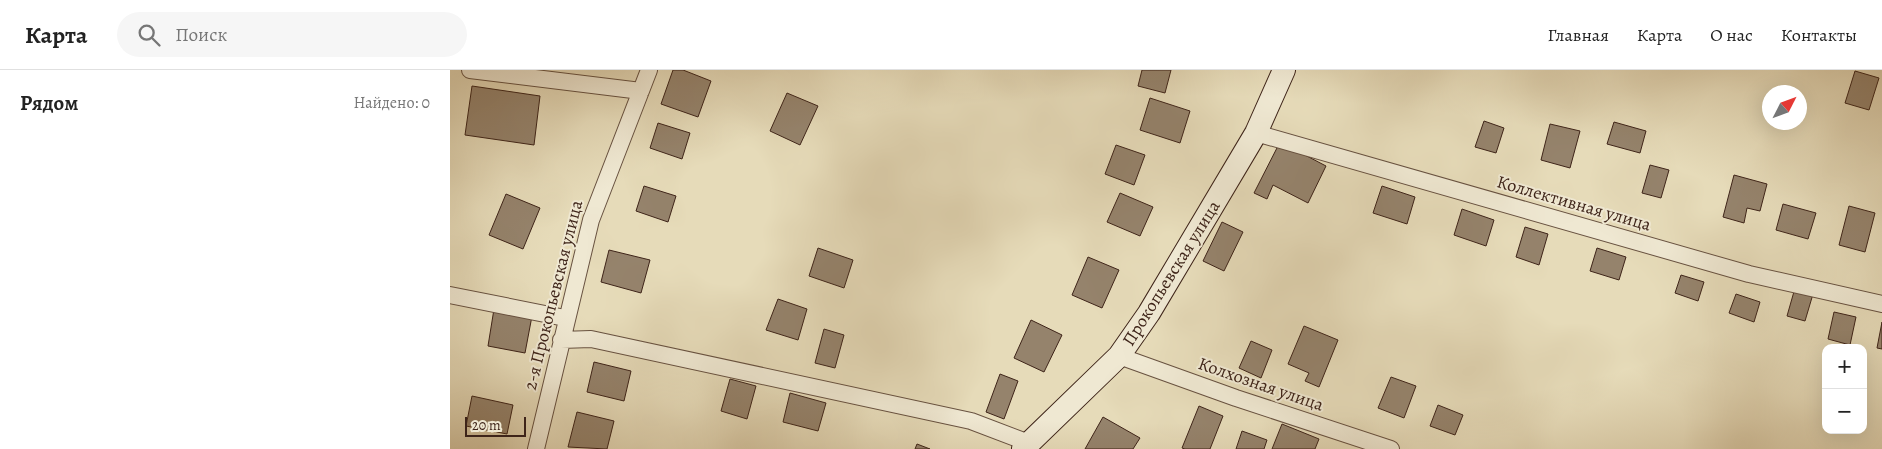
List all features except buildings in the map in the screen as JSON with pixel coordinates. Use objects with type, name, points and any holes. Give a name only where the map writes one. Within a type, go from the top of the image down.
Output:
[{"type":"main road","name":"Прокопьевская улица","points":[[1026,446],[1119,356],[1148,313],[1256,133],[1284,70]]},
{"type":"street","points":[[470,70],[641,91]]},
{"type":"street","name":"2-я Прокопьевская улица","points":[[536,449],[565,318],[590,220],[649,70]]},
{"type":"street","name":"Коллективная улица","points":[[1256,133],[1749,274],[1882,304]]},
{"type":"street","points":[[450,296],[565,318]]},
{"type":"street","points":[[561,340],[591,339],[971,421],[1026,446]]},
{"type":"street","name":"Колхозная улица","points":[[1119,356],[1236,398],[1391,449]]}]
